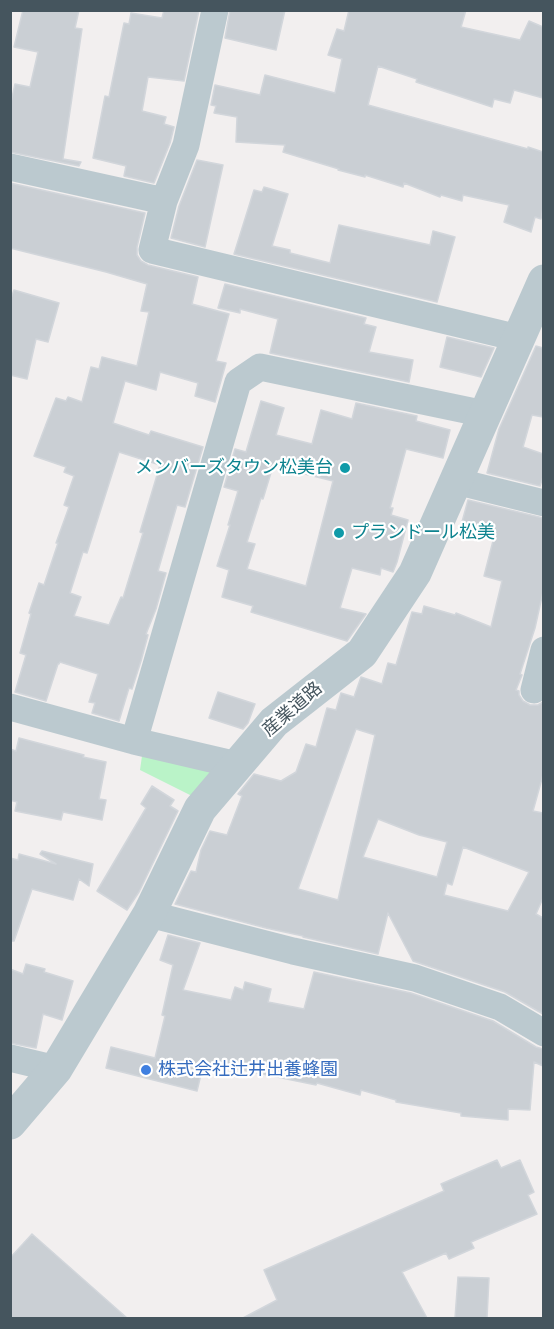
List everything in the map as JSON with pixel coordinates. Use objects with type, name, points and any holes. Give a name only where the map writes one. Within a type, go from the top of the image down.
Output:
[{"type":"street","points":[[215,10],[186,145],[164,201],[152,250],[528,335]]},
{"type":"street","points":[[10,167],[164,201]]},
{"type":"street","name":"産業道路","points":[[10,1123],[56,1069],[149,914],[200,809],[274,722],[362,653],[415,573],[485,414],[528,335],[543,281]]},
{"type":"street","points":[[134,741],[238,382],[260,367],[485,414]]},
{"type":"street","points":[[455,481],[543,503]]},
{"type":"street","points":[[534,690],[543,650]]},
{"type":"street","points":[[10,707],[134,741],[237,765]]},
{"type":"street","points":[[149,914],[293,951],[415,978],[500,1007],[543,1033]]},
{"type":"street","points":[[10,1058],[56,1069]]},
{"type":"green space","points":[[142,756],[215,771],[198,799],[140,770]]},
{"type":"building","points":[[23,10],[79,10],[75,28],[82,29],[63,159],[81,162],[79,166],[10,152],[10,107],[15,84],[30,87],[38,52],[14,47]]},
{"type":"building","points":[[164,10],[199,10],[184,81],[148,77],[142,111],[166,117],[164,124],[174,127],[154,183],[124,176],[126,166],[93,158],[105,96],[109,97],[124,23],[129,24],[131,13],[162,18]]},
{"type":"building","points":[[230,10],[285,10],[276,50],[225,38]]},
{"type":"building","points":[[349,10],[466,10],[461,27],[520,40],[529,21],[543,27],[543,98],[514,90],[510,103],[494,99],[492,107],[416,82],[417,79],[378,66],[368,105],[543,152],[543,207],[541,219],[535,217],[531,232],[504,222],[509,205],[463,195],[462,201],[441,195],[440,197],[404,183],[403,187],[365,175],[365,177],[338,170],[283,152],[285,145],[236,142],[237,117],[214,113],[216,106],[211,105],[215,85],[260,95],[265,75],[335,93],[342,59],[328,55],[337,29],[344,31]]},
{"type":"building","points":[[197,160],[223,165],[205,247],[171,238],[179,206]]},
{"type":"building","points":[[10,183],[145,213],[137,247],[137,255],[141,261],[148,265],[198,277],[192,304],[229,314],[216,361],[226,363],[215,402],[195,396],[198,383],[160,372],[156,390],[125,381],[113,423],[149,435],[151,431],[203,447],[185,507],[177,505],[158,571],[166,573],[146,634],[148,635],[141,661],[132,689],[129,688],[119,721],[92,713],[95,703],[89,702],[98,674],[60,662],[46,701],[15,692],[26,655],[20,653],[31,614],[29,613],[39,583],[44,585],[58,543],[56,543],[69,507],[64,505],[74,476],[64,472],[66,467],[34,456],[56,398],[66,401],[68,397],[82,402],[91,367],[99,369],[102,357],[137,366],[149,312],[141,311],[147,284],[10,248]],"holes":[[[119,452],[160,465],[140,532],[143,533],[123,598],[121,597],[109,625],[74,616],[81,597],[70,593],[83,552],[87,553]]]},
{"type":"building","points":[[264,187],[288,194],[272,246],[290,250],[290,253],[330,263],[339,225],[430,245],[433,231],[455,237],[437,302],[234,254],[254,190],[262,192]]},
{"type":"building","points":[[225,284],[366,318],[364,324],[376,327],[369,352],[413,360],[409,382],[270,353],[278,319],[240,309],[240,313],[218,308]]},
{"type":"building","points":[[14,290],[59,303],[48,342],[36,339],[27,379],[10,375],[10,301]]},
{"type":"building","points":[[447,337],[494,348],[481,377],[440,367]]},
{"type":"building","points":[[536,346],[543,348],[543,417],[532,415],[523,447],[543,454],[543,477],[540,486],[487,473],[499,429]]},
{"type":"building","points":[[261,401],[284,408],[276,435],[312,444],[321,410],[352,419],[356,403],[417,416],[416,421],[450,430],[443,458],[406,449],[390,508],[393,508],[391,515],[408,520],[397,562],[393,572],[381,568],[380,575],[352,568],[340,608],[366,614],[347,641],[251,612],[253,606],[222,597],[229,570],[217,566],[238,491],[224,487],[235,449],[246,452]],"holes":[[[273,466],[333,481],[306,586],[247,569],[255,544],[247,542]]]},
{"type":"building","points":[[468,500],[543,518],[543,592],[535,628],[516,690],[519,691],[523,701],[530,705],[543,702],[543,775],[533,811],[543,813],[543,898],[536,914],[543,918],[543,1014],[505,992],[413,961],[388,913],[378,954],[175,904],[191,871],[196,872],[201,850],[210,831],[227,835],[242,796],[238,794],[254,774],[281,781],[296,772],[306,744],[316,747],[327,708],[336,710],[341,693],[354,697],[361,677],[382,684],[388,663],[396,665],[412,612],[422,614],[424,606],[455,615],[456,613],[491,627],[502,581],[484,576],[494,537],[482,534],[483,528],[462,522]],"holes":[[[356,729],[375,735],[338,900],[298,889]],[[378,819],[419,835],[447,842],[437,877],[363,857]],[[463,847],[529,872],[508,911],[444,895],[447,883],[452,885]]]},
{"type":"building","points":[[218,692],[255,704],[248,723],[243,729],[209,718]]},
{"type":"building","points":[[19,738],[106,762],[99,799],[106,800],[102,820],[63,812],[61,820],[15,811],[17,802],[10,800],[10,749],[16,751]]},
{"type":"building","points":[[152,786],[174,800],[170,806],[178,811],[139,892],[127,910],[97,891],[146,808],[141,804]]},
{"type":"building","points":[[42,851],[93,864],[89,886],[79,879],[73,900],[32,889],[14,941],[10,941],[10,858],[18,860],[19,854],[56,864],[40,854]]},
{"type":"building","points":[[168,935],[200,943],[183,990],[231,1000],[235,987],[243,990],[245,982],[271,989],[268,1002],[304,1009],[314,972],[411,993],[493,1021],[543,1049],[543,1066],[534,1062],[530,1110],[508,1109],[508,1120],[461,1116],[461,1113],[396,1102],[396,1100],[361,1090],[360,1095],[317,1083],[316,1085],[204,1062],[197,1091],[106,1068],[111,1047],[155,1058],[165,1016],[162,1015],[173,965],[160,960]]},
{"type":"building","points":[[26,964],[73,981],[62,1020],[43,1014],[36,1048],[10,1043],[10,969],[23,974]]},
{"type":"building","points":[[497,1160],[501,1168],[520,1160],[534,1192],[528,1195],[537,1214],[471,1242],[474,1248],[449,1259],[446,1253],[402,1272],[427,1318],[243,1318],[277,1300],[264,1270],[444,1191],[441,1184]]},
{"type":"building","points":[[32,1234],[127,1318],[10,1318],[10,1258]]},
{"type":"building","points":[[458,1277],[489,1278],[487,1318],[455,1318]]},
{"type":"place","name":"メンバーズタウン松美台","points":[[345,468]]},
{"type":"place","name":"プランドール松美","points":[[339,533]]},
{"type":"place","name":"株式会社辻井出養蜂園","points":[[146,1070]]}]
